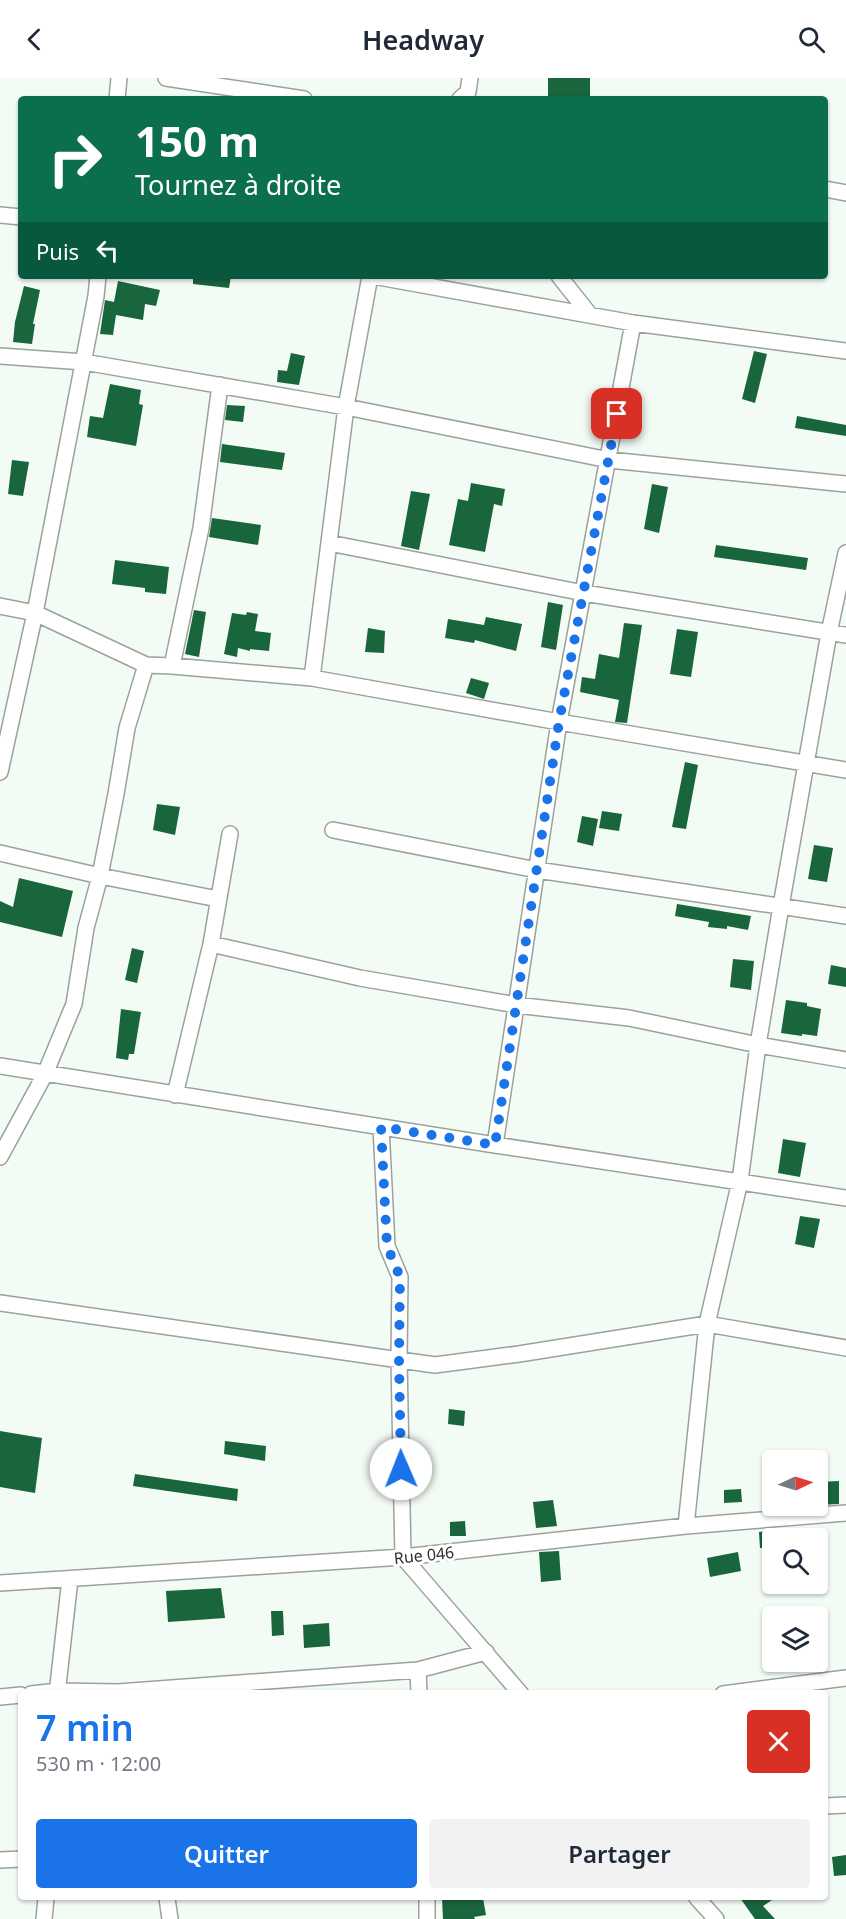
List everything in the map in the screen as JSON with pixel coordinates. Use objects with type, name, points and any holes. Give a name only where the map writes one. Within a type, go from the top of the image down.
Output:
[{"type":"street","points":[[117,96],[119,78]]},
{"type":"street","points":[[166,78],[284,96]]},
{"type":"street","points":[[463,96],[468,92],[470,78]]},
{"type":"street","points":[[828,190],[846,193]]},
{"type":"street","points":[[0,214],[18,217]]},
{"type":"street","points":[[0,772],[35,614],[98,279]]},
{"type":"street","points":[[312,678],[346,407],[370,279]]},
{"type":"street","points":[[388,279],[633,323],[846,351]]},
{"type":"street","points":[[561,279],[590,315]]},
{"type":"street","points":[[495,1145],[559,722],[633,323]]},
{"type":"street","points":[[0,356],[84,363],[346,407],[609,460],[846,484]]},
{"type":"street","points":[[172,666],[201,528],[220,386]]},
{"type":"street","points":[[329,543],[584,593],[846,635]]},
{"type":"street","points":[[686,1526],[707,1324],[740,1181],[758,1045],[781,906],[829,633],[846,553]]},
{"type":"street","points":[[0,606],[35,614],[146,665],[312,678],[846,770]]},
{"type":"street","points":[[0,1157],[45,1074],[74,1004],[86,928],[100,876],[127,728],[146,665]]},
{"type":"street","points":[[333,830],[537,870],[846,916]]},
{"type":"street","points":[[175,1095],[211,944],[230,834]]},
{"type":"street","points":[[0,853],[100,876],[218,899]]},
{"type":"street","points":[[211,944],[360,978],[516,1005],[628,1018],[758,1045],[846,1060]]},
{"type":"street","points":[[0,1066],[846,1198]]},
{"type":"street","points":[[381,1127],[387,1246],[400,1277],[399,1360],[404,1557],[518,1690]]},
{"type":"street","points":[[0,1303],[435,1365],[707,1324],[846,1348]]},
{"type":"street","name":"Rue 046","points":[[0,1583],[404,1557],[686,1526],[846,1513]]},
{"type":"street","points":[[58,1690],[70,1579]]},
{"type":"street","points":[[157,1690],[418,1670],[486,1652]]},
{"type":"street","points":[[418,1670],[419,1690]]},
{"type":"street","points":[[754,1690],[846,1678]]},
{"type":"street","points":[[0,1697],[18,1695]]},
{"type":"street","points":[[828,1806],[846,1805]]},
{"type":"street","points":[[0,1860],[18,1859]]},
{"type":"street","points":[[44,1919],[46,1900]]},
{"type":"street","points":[[167,1900],[170,1919]]},
{"type":"street","points":[[427,1900],[427,1919]]},
{"type":"street","points":[[699,1900],[716,1919]]},
{"type":"building","points":[[548,78],[590,78],[590,96],[548,96]]},
{"type":"building","points":[[193,279],[230,279],[229,288],[193,284]]},
{"type":"building","points":[[118,281],[160,290],[156,306],[145,304],[143,320],[116,315],[113,335],[100,334],[105,300],[114,302]]},
{"type":"building","points":[[24,286],[40,290],[33,324],[35,324],[32,344],[13,342],[15,322]]},
{"type":"building","points":[[754,351],[767,354],[755,403],[742,399]]},
{"type":"building","points":[[291,353],[305,356],[299,385],[277,382],[278,370],[287,371]]},
{"type":"building","points":[[110,384],[141,390],[139,404],[143,405],[136,446],[87,437],[90,416],[103,418]]},
{"type":"building","points":[[227,405],[245,406],[243,422],[225,420]]},
{"type":"building","points":[[797,416],[846,425],[846,436],[795,428]]},
{"type":"building","points":[[222,444],[285,453],[282,470],[220,462]]},
{"type":"building","points":[[12,460],[29,462],[23,496],[8,494]]},
{"type":"building","points":[[471,483],[505,489],[502,506],[494,504],[485,552],[449,545],[458,499],[468,501]]},
{"type":"building","points":[[652,484],[668,487],[659,533],[644,529]]},
{"type":"building","points":[[411,491],[430,494],[419,550],[401,546]]},
{"type":"building","points":[[212,518],[261,525],[258,545],[209,537]]},
{"type":"building","points":[[716,545],[808,558],[806,570],[714,557]]},
{"type":"building","points":[[115,560],[169,567],[166,594],[145,592],[145,588],[112,584]]},
{"type":"building","points":[[548,602],[563,605],[556,650],[541,647]]},
{"type":"building","points":[[194,610],[206,612],[199,657],[185,654]]},
{"type":"building","points":[[247,612],[258,614],[255,631],[271,633],[269,651],[250,649],[250,651],[238,648],[237,657],[224,654],[232,613],[246,615]]},
{"type":"building","points":[[486,617],[522,624],[516,651],[475,640],[474,643],[445,638],[448,619],[484,625]]},
{"type":"building","points":[[624,623],[642,625],[627,723],[615,722],[619,700],[580,692],[582,677],[595,679],[599,654],[619,658]]},
{"type":"building","points":[[368,628],[385,631],[384,653],[365,652]]},
{"type":"building","points":[[677,629],[698,632],[691,677],[670,674]]},
{"type":"building","points":[[471,678],[489,683],[484,699],[466,693]]},
{"type":"building","points":[[685,762],[698,765],[686,829],[672,827]]},
{"type":"building","points":[[157,804],[180,807],[175,835],[153,830]]},
{"type":"building","points":[[602,811],[622,814],[619,831],[599,828]]},
{"type":"building","points":[[582,816],[598,819],[593,846],[577,842]]},
{"type":"building","points":[[814,845],[833,848],[827,882],[808,879]]},
{"type":"building","points":[[19,878],[73,891],[62,937],[0,922],[0,901],[13,907]]},
{"type":"building","points":[[677,904],[751,916],[748,930],[727,926],[727,929],[708,927],[709,922],[675,916]]},
{"type":"building","points":[[132,948],[144,951],[137,983],[125,980]]},
{"type":"building","points":[[733,959],[754,961],[751,990],[730,987]]},
{"type":"building","points":[[831,965],[846,968],[846,987],[828,984]]},
{"type":"building","points":[[786,1000],[807,1003],[807,1006],[821,1009],[817,1036],[781,1033]]},
{"type":"building","points":[[121,1009],[141,1012],[134,1054],[129,1054],[128,1060],[116,1058]]},
{"type":"building","points":[[783,1139],[806,1143],[800,1177],[778,1173]]},
{"type":"building","points":[[800,1216],[820,1219],[814,1248],[795,1244]]},
{"type":"building","points":[[449,1409],[465,1411],[464,1426],[448,1424]]},
{"type":"building","points":[[0,1431],[42,1438],[35,1493],[0,1487]]},
{"type":"building","points":[[225,1441],[266,1446],[265,1461],[224,1454]]},
{"type":"building","points":[[135,1474],[238,1489],[237,1501],[133,1486]]},
{"type":"building","points":[[839,1481],[839,1504],[828,1505],[828,1482]]},
{"type":"building","points":[[741,1489],[742,1502],[724,1503],[724,1490]]},
{"type":"building","points":[[553,1500],[557,1526],[536,1528],[533,1502]]},
{"type":"building","points":[[465,1521],[466,1536],[450,1536],[450,1522]]},
{"type":"building","points":[[759,1532],[762,1532],[762,1548],[760,1548]]},
{"type":"building","points":[[559,1551],[561,1580],[541,1582],[539,1552]]},
{"type":"building","points":[[738,1552],[741,1571],[710,1577],[707,1558]]},
{"type":"building","points":[[221,1588],[225,1618],[168,1622],[166,1591]]},
{"type":"building","points":[[271,1611],[283,1611],[284,1635],[272,1636]]},
{"type":"building","points":[[329,1623],[330,1646],[304,1648],[303,1625]]},
{"type":"building","points":[[846,1855],[846,1875],[834,1876],[832,1857]]},
{"type":"building","points":[[442,1900],[483,1900],[486,1915],[474,1917],[475,1919],[443,1919]]},
{"type":"building","points":[[741,1900],[772,1900],[763,1906],[775,1919],[755,1919]]},
{"type":"route","points":[[401,1469],[400,1277],[387,1246],[381,1127],[495,1145],[559,722],[617,414]]}]
